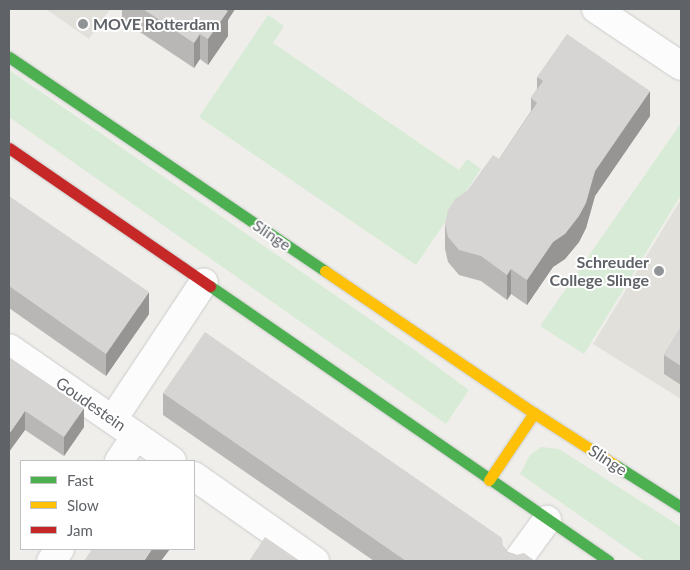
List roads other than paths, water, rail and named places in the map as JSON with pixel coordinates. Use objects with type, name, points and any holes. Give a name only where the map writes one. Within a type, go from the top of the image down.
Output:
[{"type":"main road","name":"Slinge","points":[[9,57],[534,414],[681,508]]},
{"type":"main road","points":[[9,148],[608,561]]},
{"type":"main road","points":[[489,480],[534,414]]},
{"type":"street","points":[[596,9],[681,66]]},
{"type":"street","points":[[113,419],[204,282]]},
{"type":"street","name":"Goudestein","points":[[9,348],[171,460]]},
{"type":"street","points":[[119,460],[136,436]]},
{"type":"street","points":[[195,477],[315,561]]},
{"type":"street","points":[[517,561],[548,520]]},
{"type":"street","points":[[51,561],[59,550]]},
{"type":"place","name":"MOVE Rotterdam","points":[[83,24]]},
{"type":"place","name":"Schreuder College Slinge","points":[[659,271]]}]
